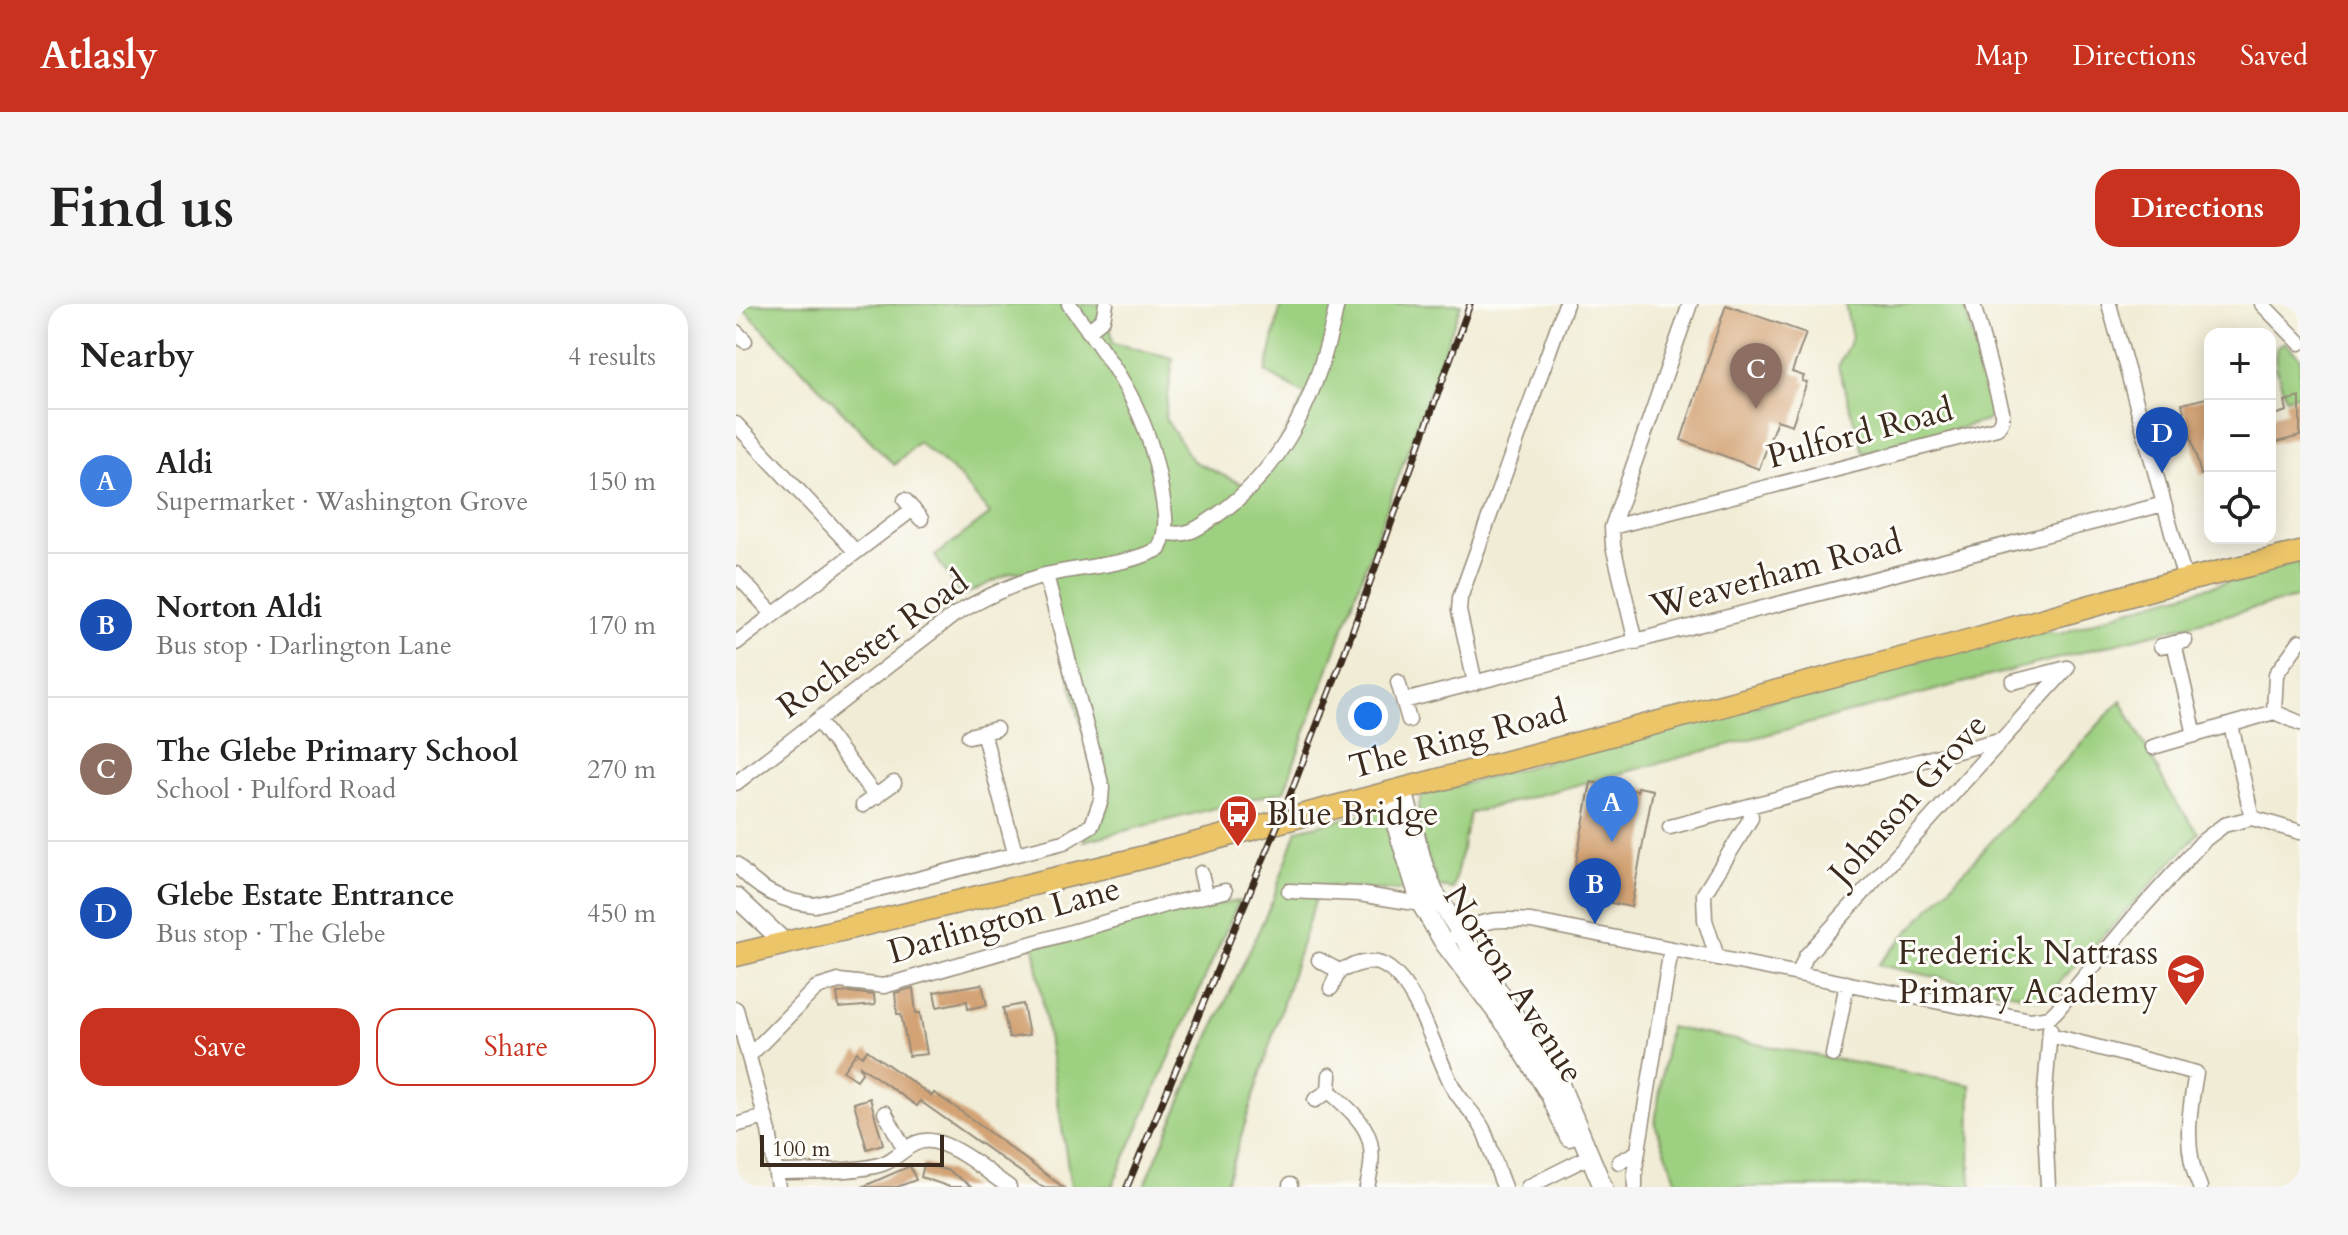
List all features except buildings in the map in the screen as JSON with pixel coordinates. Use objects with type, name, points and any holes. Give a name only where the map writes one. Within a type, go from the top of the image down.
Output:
[{"type":"main road","points":[[2185,580],[2300,553]]},
{"type":"main road","name":"The Ring Road","points":[[736,955],[1129,861],[1950,646],[2185,580]]},
{"type":"street","points":[[1069,304],[1126,385],[1140,411],[1157,467],[1166,532],[1178,535],[1212,518],[1243,494],[1281,451],[1310,399],[1323,365],[1337,304]]},
{"type":"street","points":[[1088,331],[1103,319],[1106,304]]},
{"type":"street","points":[[1475,683],[1459,611],[1460,598],[1566,304]]},
{"type":"street","points":[[1636,642],[1613,546],[1612,527],[1690,304]]},
{"type":"street","name":"Pulford Road","points":[[1612,527],[1997,428],[2002,420],[2002,411],[1973,304]]},
{"type":"street","points":[[2109,304],[2185,580]]},
{"type":"street","points":[[2262,304],[2300,343]]},
{"type":"street","points":[[736,424],[856,552]]},
{"type":"street","name":"Weaverham Road","points":[[1404,701],[2164,504]]},
{"type":"street","points":[[736,643],[913,509]]},
{"type":"street","name":"Rochester Road","points":[[736,783],[954,615],[1006,587],[1046,575],[1143,557],[1159,549],[1166,532]]},
{"type":"street","points":[[736,574],[773,614]]},
{"type":"street","points":[[736,864],[748,878],[780,899],[815,905],[1064,842],[1092,825],[1102,787],[1046,575]]},
{"type":"street","points":[[2274,712],[2276,674],[2300,641]]},
{"type":"street","points":[[2173,644],[2195,735]]},
{"type":"street","name":"Johnson Grove","points":[[1799,973],[1806,956],[2067,668],[2013,682]]},
{"type":"street","points":[[1398,682],[1409,720]]},
{"type":"street","points":[[2153,747],[2274,712],[2300,723]]},
{"type":"street","points":[[818,721],[869,801],[894,783]]},
{"type":"street","points":[[2231,725],[2252,818]]},
{"type":"street","points":[[983,732],[1015,853]]},
{"type":"street","points":[[1670,827],[2003,738]]},
{"type":"street","name":"Norton Avenue","points":[[1395,792],[1428,898],[1603,1187]]},
{"type":"street","points":[[1717,957],[1705,920],[1704,894],[1751,818],[1750,806]]},
{"type":"street","points":[[2048,1187],[2044,1104],[2050,1017],[2134,917],[2203,841],[2224,825],[2252,818],[2300,832]]},
{"type":"street","points":[[1201,873],[1206,894]]},
{"type":"street","name":"Darlington Lane","points":[[749,1056],[816,988],[839,981],[884,986],[1225,891]]},
{"type":"street","points":[[1289,891],[1428,898]]},
{"type":"street","points":[[736,897],[785,943]]},
{"type":"street","points":[[1452,938],[1476,924],[1498,918],[1531,921],[2031,1020],[2050,1017]]},
{"type":"street","points":[[1635,1187],[1671,949]]},
{"type":"street","points":[[1319,960],[1339,971]]},
{"type":"street","points":[[1331,988],[1339,971],[1358,963],[1380,964],[1400,980],[1416,1000],[1450,1081],[1482,1128],[1504,1187]]},
{"type":"street","points":[[1833,1055],[1847,983]]},
{"type":"street","points":[[736,1009],[765,1117],[777,1179],[887,1162],[917,1142],[933,1141],[950,1148],[1009,1187]]},
{"type":"street","points":[[2050,1035],[2196,1073],[2189,1109],[2188,1143],[2200,1187]]},
{"type":"street","points":[[1329,1091],[1330,1075]]},
{"type":"street","points":[[1315,1100],[1329,1091]]},
{"type":"street","points":[[1329,1091],[1361,1119],[1370,1136],[1371,1160],[1367,1187]]},
{"type":"street","points":[[885,1113],[904,1148]]},
{"type":"street","points":[[736,1125],[765,1117]]},
{"type":"street","points":[[1619,1162],[1638,1152]]},
{"type":"street","points":[[1528,1187],[1585,1158]]},
{"type":"street","name":"Norton Avenue","points":[[1585,1158],[1592,1187]]},
{"type":"green space","points":[[739,304],[1107,304],[1113,343],[1173,358],[1165,418],[1193,461],[1254,490],[1306,395],[1266,372],[1281,304],[1461,304],[1284,791],[1084,841],[1100,798],[1042,570],[1011,573],[962,596],[935,556],[990,514],[959,476],[918,442],[894,465]]},
{"type":"green space","points":[[1845,304],[1964,304],[1993,412],[1986,421],[1863,453],[1838,366],[1852,338]]},
{"type":"green space","points":[[2284,342],[2300,357],[2300,394],[2286,398],[2277,372],[2277,347]]},
{"type":"green space","points":[[2300,561],[2300,597],[1470,813],[1453,889],[1439,887],[1426,853],[1418,815],[1423,795],[2034,630],[2060,634],[2124,611]]},
{"type":"green space","points":[[2121,700],[2172,797],[2199,833],[2047,996],[2040,999],[1878,965]]},
{"type":"green space","points":[[1379,810],[1390,817],[1410,887],[1398,891],[1315,885],[1316,898],[1225,1187],[1144,1187],[1197,1063],[1272,902],[1297,830]]},
{"type":"green space","points":[[1239,901],[1112,1187],[1071,1187],[1034,945],[1175,911]]},
{"type":"green space","points":[[1669,1027],[1971,1085],[1972,1187],[1679,1187],[1655,1124]]},
{"type":"railway","points":[[1127,1187],[1290,795],[1470,304]]},
{"type":"place","name":"The Glebe Primary School","points":[[1756,409]]},
{"type":"place","name":"Glebe Estate Entrance","points":[[2162,473]]},
{"type":"place","name":"Aldi","points":[[1612,842]]},
{"type":"place","name":"Blue Bridge","points":[[1238,848]]},
{"type":"place","name":"Norton Aldi","points":[[1595,924]]},
{"type":"place","name":"Frederick Nattrass Primary Academy","points":[[2186,1007]]}]
